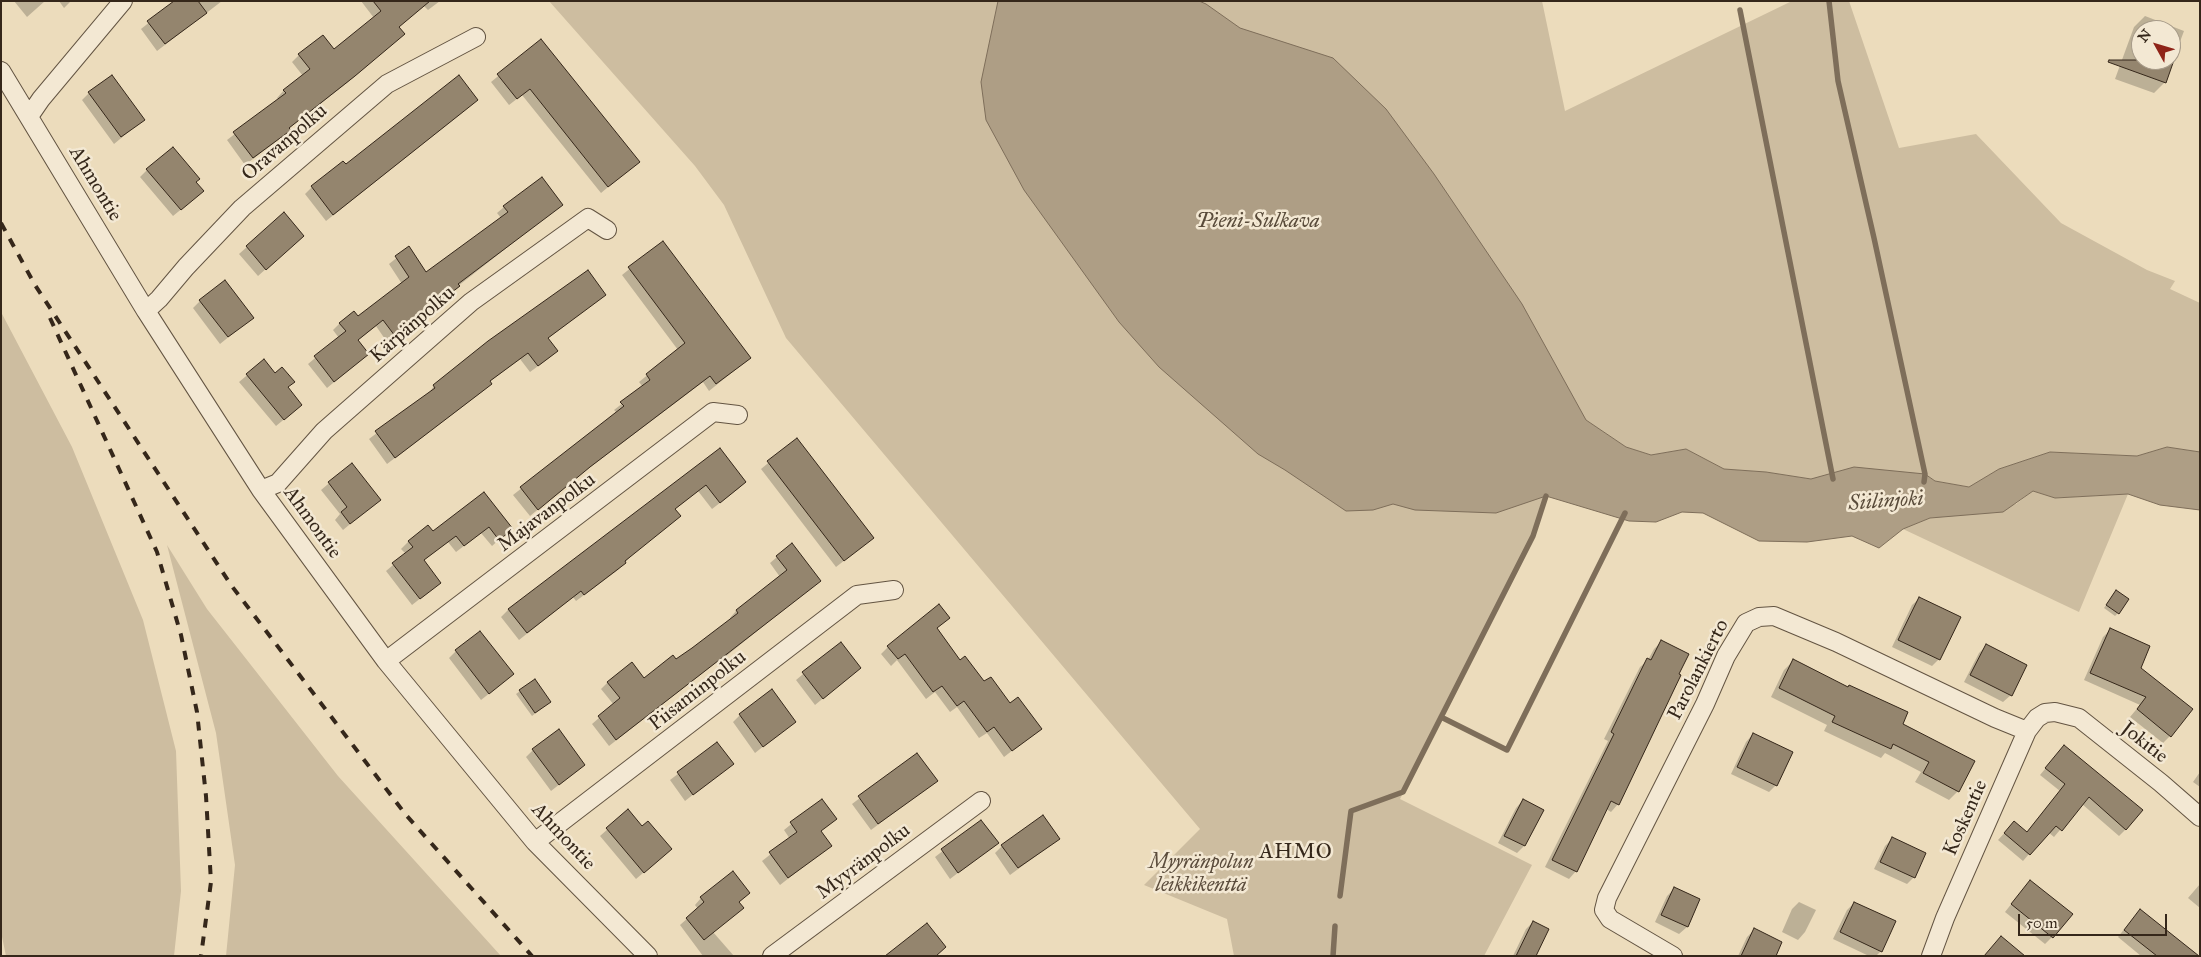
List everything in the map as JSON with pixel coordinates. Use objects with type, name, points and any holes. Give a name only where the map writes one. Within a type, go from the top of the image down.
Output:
[{"type":"street","points":[[30,115],[41,99],[123,1]]},
{"type":"street","name":"Oravanpolku","points":[[146,311],[160,299],[186,267],[242,208],[387,84],[476,38]]},
{"type":"street","name":"Ahmontie","points":[[1,71],[30,115],[146,311],[261,490],[386,661],[535,842],[648,956]]},
{"type":"street","name":"Kärpänpolku","points":[[261,490],[278,483],[324,431],[471,302],[588,218],[607,230]]},
{"type":"street","name":"Majavanpolku","points":[[386,661],[713,412],[738,415]]},
{"type":"street","name":"Piisaminpolku","points":[[535,842],[857,596],[894,590]]},
{"type":"street","name":"Parolankierto","points":[[1673,956],[1610,919],[1604,910],[1607,898],[1705,704],[1726,656],[1746,623],[1759,617],[1774,616],[1836,642],[1995,718],[2027,731]]},
{"type":"street","name":"Koskentie","points":[[1931,956],[1945,918],[2027,731],[2037,718],[2045,713],[2055,712]]},
{"type":"street","name":"Jokitie","points":[[2055,712],[2079,718],[2161,783],[2200,817]]},
{"type":"street","name":"Myyränpolku","points":[[772,956],[980,801]]},
{"type":"green space","name":"Myyränpolun leikkikenttä","points":[[549,1],[1111,1],[1546,496],[1533,536],[1400,799],[1532,865],[1484,956],[1234,956],[1227,919],[1144,885],[1200,829],[786,338],[724,205],[695,166]]},
{"type":"green space","points":[[1128,1],[1542,1],[1565,111],[1792,1],[1849,1],[1899,148],[1976,134],[2061,223],[2147,270],[2175,281],[2170,289],[2200,303],[2200,452],[2167,447],[2137,456],[2050,452],[1999,469],[1970,487],[1935,481],[1925,474],[1811,479],[1766,472],[1724,469],[1686,449],[1651,455],[1626,447],[1586,420]]},
{"type":"green space","points":[[1,312],[72,447],[143,620],[176,751],[181,891],[174,956],[6,956],[1,932]]},
{"type":"green space","points":[[2033,491],[2055,498],[2128,494],[2079,612],[1903,529],[1930,518],[2016,504]]},
{"type":"green space","points":[[167,545],[207,609],[338,776],[501,956],[226,956],[235,865],[216,733]]},
{"type":"water","name":"Pieni-Sulkava","points":[[998,1],[1199,1],[1240,28],[1333,58],[1386,109],[1434,174],[1522,304],[1586,420],[1626,447],[1651,455],[1686,449],[1724,469],[1766,472],[1811,479],[1854,467],[1925,474],[1935,481],[1969,487],[1999,469],[2050,452],[2137,456],[2167,447],[2200,452],[2200,510],[2160,505],[2128,494],[2055,498],[2033,491],[2003,512],[1930,518],[1903,529],[1879,548],[1852,536],[1807,542],[1759,541],[1703,513],[1682,512],[1656,522],[1629,521],[1546,496],[1496,513],[1415,510],[1393,504],[1373,510],[1346,511],[1258,454],[1159,367],[1119,322],[1024,190],[986,120],[981,82]]},
{"type":"building","points":[[174,1],[198,1],[207,13],[165,44],[147,21]]},
{"type":"building","points":[[373,1],[430,1],[399,27],[405,34],[289,128],[291,130],[253,158],[233,132],[286,93],[283,90],[310,69],[298,54],[323,35],[334,49],[381,11]]},
{"type":"building","points":[[541,39],[640,162],[608,187],[530,89],[517,99],[497,74]]},
{"type":"building","points":[[2109,60],[2131,60],[2131,70],[2171,70],[2166,83],[2108,62]]},
{"type":"building","points":[[112,75],[145,120],[121,137],[88,92]]},
{"type":"building","points":[[459,75],[478,100],[333,215],[311,186],[343,161],[346,164]]},
{"type":"building","points":[[173,147],[200,179],[196,182],[204,191],[181,210],[146,169]]},
{"type":"building","points":[[542,177],[563,205],[458,284],[460,286],[395,336],[383,320],[358,340],[369,354],[334,382],[314,356],[346,331],[339,323],[354,311],[358,316],[409,277],[395,256],[409,246],[426,272],[508,212],[503,206]]},
{"type":"building","points":[[284,212],[304,236],[266,270],[246,246]]},
{"type":"building","points":[[663,241],[751,358],[716,384],[710,376],[590,467],[538,510],[520,487],[624,406],[620,402],[650,380],[646,374],[685,343],[628,267]]},
{"type":"building","points":[[588,270],[606,295],[548,338],[558,351],[538,366],[528,353],[490,381],[492,384],[395,458],[375,431],[435,388],[433,385],[488,341]]},
{"type":"building","points":[[225,280],[254,318],[228,337],[199,300]]},
{"type":"building","points":[[264,359],[275,373],[282,367],[295,382],[288,387],[302,405],[284,420],[246,374]]},
{"type":"building","points":[[797,438],[874,538],[844,561],[767,461]]},
{"type":"building","points":[[720,448],[746,482],[720,503],[706,485],[675,509],[681,516],[625,561],[626,563],[584,595],[581,591],[527,633],[508,609]]},
{"type":"building","points":[[352,463],[381,500],[350,524],[341,512],[347,507],[328,482]]},
{"type":"building","points":[[484,492],[513,529],[499,540],[489,527],[464,546],[456,536],[424,560],[441,583],[420,599],[392,563],[413,547],[408,541],[428,525],[433,531]]},
{"type":"building","points":[[792,543],[821,581],[616,740],[598,716],[620,698],[607,682],[632,662],[644,678],[673,655],[676,659],[692,648],[738,613],[736,610],[787,570],[776,556]]},
{"type":"building","points":[[2116,590],[2129,599],[2119,614],[2106,605]]},
{"type":"building","points":[[1919,597],[1961,617],[1940,660],[1898,640]]},
{"type":"building","points":[[939,604],[950,618],[937,628],[960,660],[965,656],[984,681],[991,677],[1010,703],[1018,697],[1042,729],[1012,751],[994,727],[987,732],[964,701],[957,706],[942,686],[933,692],[905,654],[898,659],[887,646]]},
{"type":"building","points":[[2110,628],[2150,646],[2141,668],[2193,709],[2171,737],[2137,709],[2146,697],[2090,673]]},
{"type":"building","points":[[480,631],[514,674],[489,694],[455,650]]},
{"type":"building","points":[[1661,640],[1689,654],[1679,674],[1681,675],[1619,805],[1611,801],[1577,872],[1552,860],[1614,734],[1611,732],[1647,658],[1651,660]]},
{"type":"building","points":[[841,642],[861,668],[823,699],[802,672]]},
{"type":"building","points":[[1986,644],[2027,665],[2012,696],[1970,675]]},
{"type":"building","points":[[1793,659],[1848,687],[1849,685],[1908,712],[1903,724],[1975,761],[1959,792],[1923,773],[1929,762],[1893,744],[1891,749],[1832,722],[1835,716],[1779,688]]},
{"type":"building","points":[[535,679],[551,702],[535,713],[519,690]]},
{"type":"building","points":[[772,689],[796,722],[763,747],[739,714]]},
{"type":"building","points":[[559,729],[585,765],[559,785],[532,749]]},
{"type":"building","points":[[1753,733],[1793,752],[1777,786],[1737,767]]},
{"type":"building","points":[[717,742],[734,764],[693,795],[677,772]]},
{"type":"building","points":[[2064,745],[2143,810],[2126,830],[2089,797],[2062,831],[2056,826],[2030,855],[2004,833],[2014,821],[2027,832],[2065,784],[2045,768]]},
{"type":"building","points":[[917,753],[938,781],[878,824],[858,796]]},
{"type":"building","points":[[822,799],[837,819],[821,831],[832,846],[788,878],[769,852],[797,832],[790,822]]},
{"type":"building","points":[[1523,799],[1544,810],[1525,846],[1504,836]]},
{"type":"building","points":[[628,809],[642,826],[648,821],[672,849],[644,873],[606,828]]},
{"type":"building","points":[[1043,815],[1060,839],[1018,868],[1001,845]]},
{"type":"building","points":[[981,820],[999,843],[958,873],[941,849]]},
{"type":"building","points":[[1892,837],[1926,853],[1915,878],[1880,862]]},
{"type":"building","points":[[733,871],[750,893],[739,902],[744,908],[704,940],[686,918],[704,902],[700,897]]},
{"type":"building","points":[[2030,880],[2073,914],[2053,938],[2011,904]]},
{"type":"building","points":[[1674,887],[1700,899],[1688,927],[1661,915]]},
{"type":"building","points":[[1854,902],[1896,921],[1882,952],[1840,932]]},
{"type":"building","points":[[2140,909],[2199,956],[2157,956],[2124,930]]},
{"type":"building","points":[[1533,921],[1549,929],[1536,956],[1516,956]]},
{"type":"building","points":[[927,923],[946,947],[936,956],[885,956]]},
{"type":"building","points":[[1754,928],[1782,942],[1776,956],[1741,956]]},
{"type":"building","points":[[2001,936],[2025,956],[1984,956]]},
{"type":"waterway","name":"Siilinjoki","points":[[1829,1],[1838,81],[1925,474],[1924,482]]},
{"type":"waterway","points":[[1740,10],[1833,479]]},
{"type":"waterway","points":[[1340,896],[1351,811],[1403,792],[1533,536],[1546,496]]},
{"type":"waterway","points":[[1441,717],[1507,750],[1625,513]]},
{"type":"waterway","points":[[1333,956],[1335,926]]},
{"type":"railway","points":[[1,223],[35,285],[231,585],[406,815],[532,956]]},
{"type":"railway","points":[[50,318],[157,552],[181,635],[197,712],[206,796],[211,882],[201,956]]},
{"type":"district","name":"AHMO","points":[[1296,853]]}]
